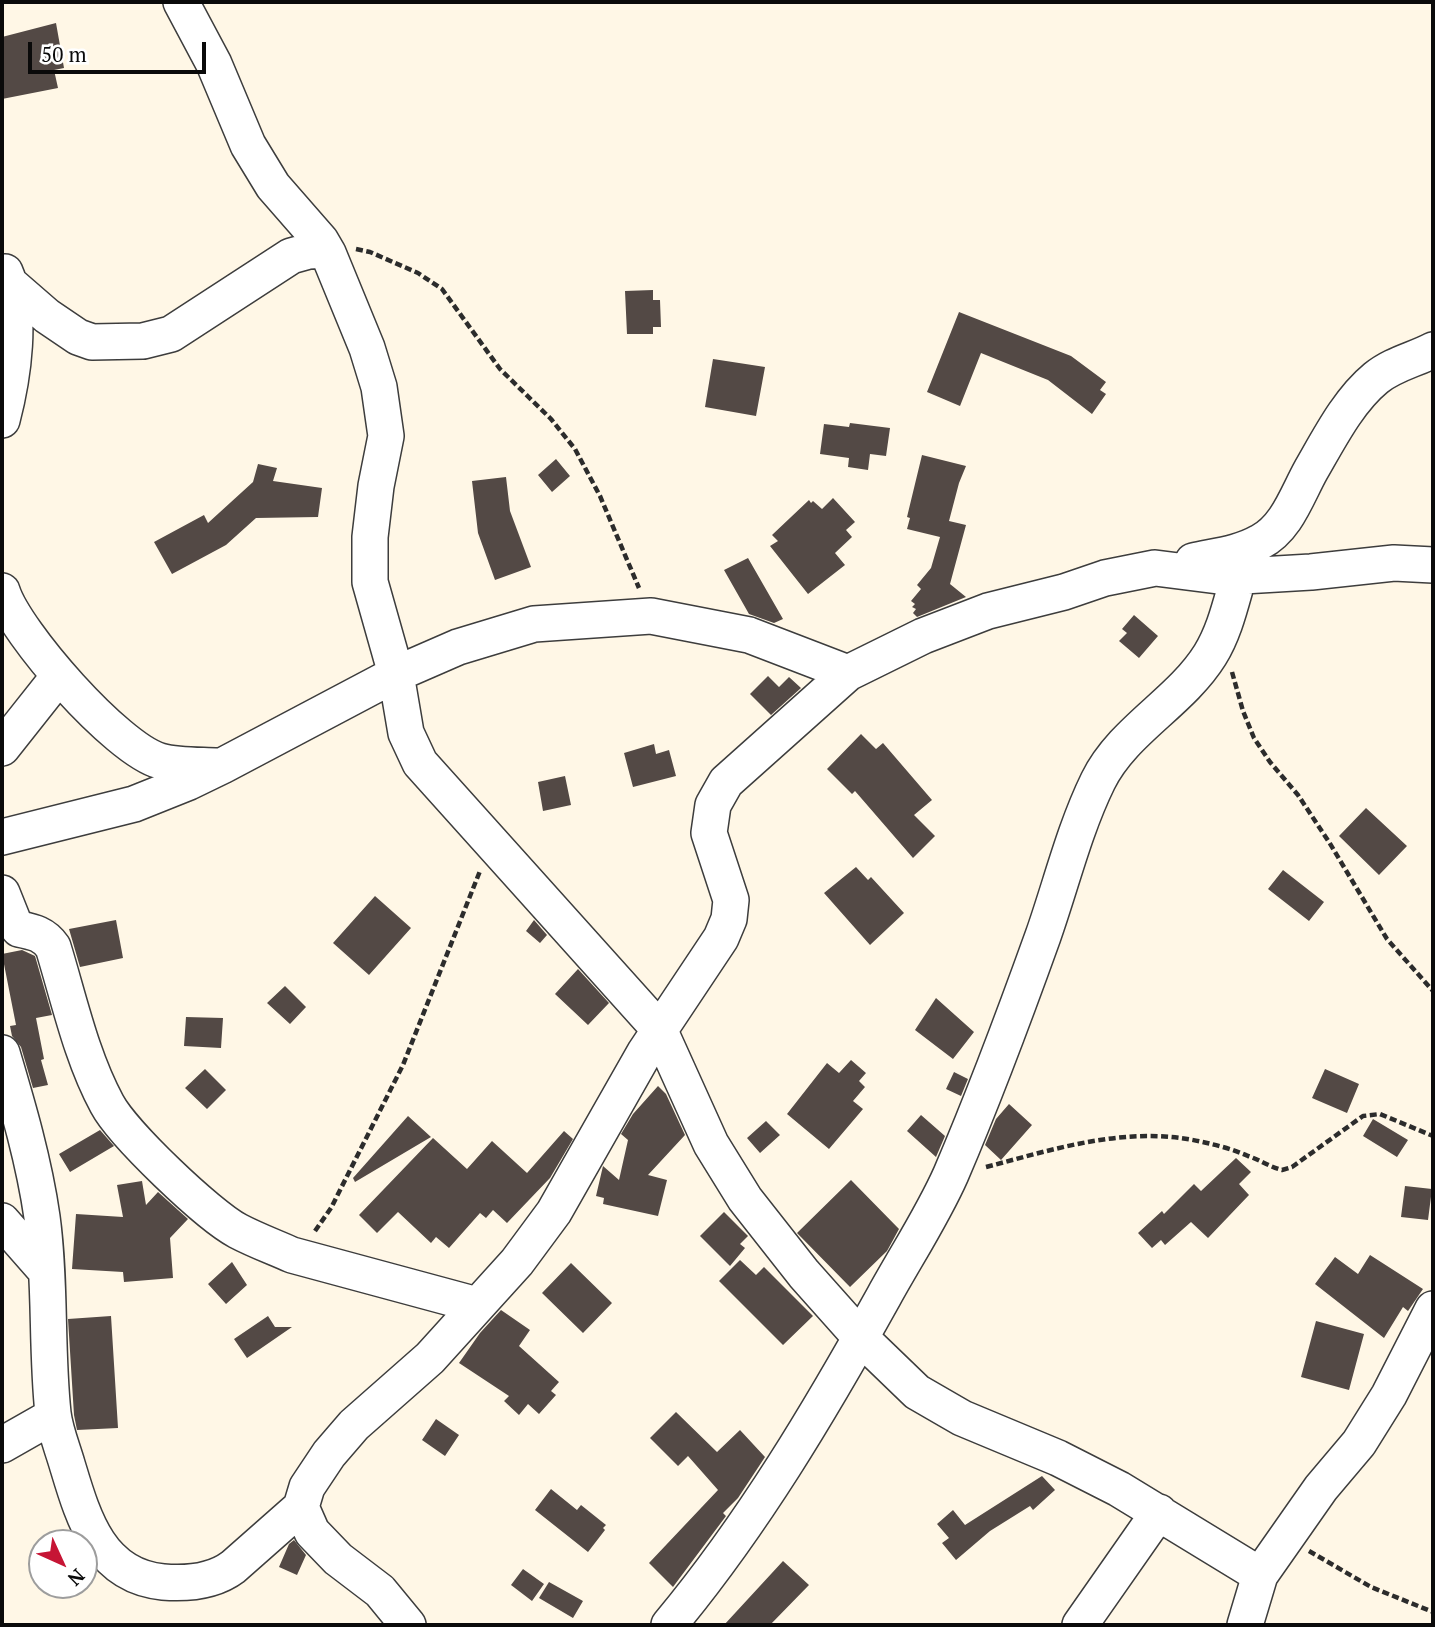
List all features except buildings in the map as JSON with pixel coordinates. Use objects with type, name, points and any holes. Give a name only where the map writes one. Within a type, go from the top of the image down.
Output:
[{"type":"street","points":[[181,2],[214,64],[248,145],[273,186],[324,246],[337,272],[379,387],[386,436],[370,537],[370,582],[396,674],[406,733],[419,763],[659,1029],[711,1144],[746,1199],[804,1274],[861,1338],[918,1392],[951,1412],[1058,1458],[1159,1512],[1260,1575]]},
{"type":"street","points":[[6,275],[47,316],[78,337],[92,342],[143,341],[171,334],[291,256],[324,246]]},
{"type":"street","points":[[2,420],[10,387],[15,338],[6,275]]},
{"type":"street","points":[[2,1053],[34,1165],[43,1221],[53,1416],[92,1533],[108,1555],[126,1572],[146,1580],[206,1581],[221,1576],[301,1507],[307,1487],[329,1454],[354,1425],[430,1357],[517,1262],[554,1212],[659,1029],[721,938],[729,919],[731,900],[709,833],[718,793],[726,782],[848,673],[923,636],[988,611],[1064,592],[1105,578],[1245,550],[1261,542],[1276,530],[1288,514],[1336,428],[1358,397],[1376,378],[1397,365],[1433,350]]},
{"type":"street","points":[[1155,568],[1226,576],[1311,572],[1394,563],[1433,565]]},
{"type":"street","points":[[668,1625],[699,1589],[758,1509],[861,1338],[950,1176],[1043,935],[1076,834],[1098,779],[1121,748],[1189,681],[1210,655],[1226,620],[1239,575]]},
{"type":"street","points":[[2,591],[32,641],[59,676],[127,742],[158,761],[222,766]]},
{"type":"street","points":[[2,837],[134,804],[189,782],[396,674],[458,647],[534,624],[651,616],[749,635],[848,673]]},
{"type":"street","points":[[2,748],[59,676]]},
{"type":"street","points":[[2,893],[10,935],[36,932],[46,937],[53,947],[91,1071],[108,1107],[180,1184],[236,1230],[292,1255],[477,1305]]},
{"type":"street","points":[[2,1220],[45,1270]]},
{"type":"street","points":[[1244,1625],[1260,1575],[1321,1488],[1359,1443],[1389,1395],[1433,1309]]},
{"type":"street","points":[[2,1445],[53,1416]]},
{"type":"street","points":[[301,1507],[312,1532],[338,1559],[380,1591],[408,1625]]},
{"type":"street","points":[[1080,1625],[1159,1512]]},
{"type":"path","points":[[324,246],[370,252],[418,273],[442,289],[500,369],[535,401],[575,449],[600,495],[651,616]]},
{"type":"path","points":[[1231,668],[1254,738],[1298,795],[1387,939],[1433,991]]},
{"type":"path","points":[[292,1255],[318,1228],[331,1208],[403,1065],[490,844]]},
{"type":"path","points":[[950,1176],[1071,1143],[1121,1135],[1205,1142],[1247,1155],[1282,1170],[1299,1162],[1363,1116],[1371,1114],[1380,1114],[1433,1136]]},
{"type":"path","points":[[1287,1537],[1371,1587],[1433,1612]]}]
